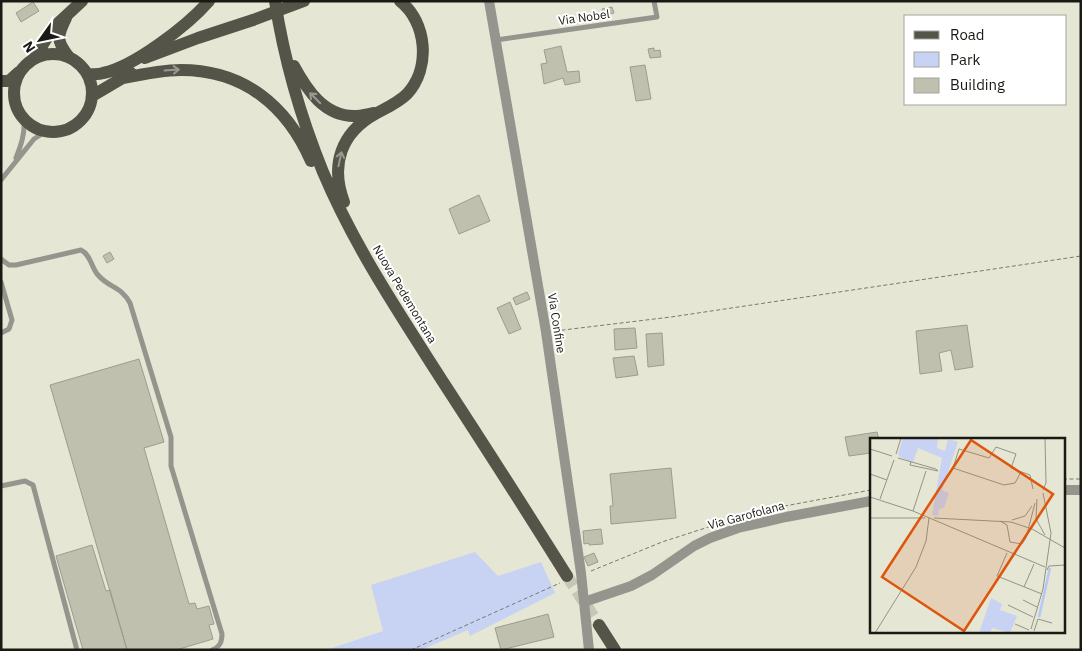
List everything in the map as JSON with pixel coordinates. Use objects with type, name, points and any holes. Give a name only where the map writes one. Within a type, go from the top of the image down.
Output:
[{"type":"main road","points":[[1,81],[8,81],[35,57],[53,28],[82,1]]},
{"type":"main road","points":[[92,96],[174,32],[209,1]]},
{"type":"main road","name":"Nuova Pedemontana","points":[[276,1],[280,31],[298,100],[323,172],[365,257],[565,579]]},
{"type":"main road","points":[[122,72],[198,38],[304,1]]},
{"type":"main road","points":[[400,1],[408,8],[420,28],[423,49],[416,80],[408,94],[355,128],[344,144],[338,160],[339,189],[346,206],[378,265],[420,334],[438,375]]},
{"type":"main road","points":[[67,15],[59,35],[59,42],[69,57]]},
{"type":"main road","points":[[280,31],[301,80],[319,103],[337,112],[353,116],[376,113]]},
{"type":"main road","points":[[19,72],[15,82],[14,102],[24,120],[45,132],[67,130],[77,124],[90,107],[91,85],[87,74],[80,64],[69,57],[58,54],[46,54],[35,57]]},
{"type":"main road","points":[[87,74],[182,70],[202,71],[225,76],[244,84],[263,96],[279,111],[299,136],[337,218],[353,244],[365,257]]},
{"type":"main road","points":[[1,93],[14,102]]},
{"type":"main road","points":[[600,625],[615,650]]},
{"type":"street","name":"Via Confine","points":[[489,1],[546,332],[589,650]]},
{"type":"street","points":[[1064,490],[1081,490]]},
{"type":"street","name":"Via Garofolana","points":[[584,602],[631,586],[652,575],[694,546],[738,528],[870,501]]},
{"type":"lane","name":"Via Nobel","points":[[496,40],[657,17],[654,1]]},
{"type":"lane","points":[[14,163],[23,141],[24,120]]},
{"type":"lane","points":[[1,180],[34,139],[45,132]]},
{"type":"lane","points":[[1,259],[9,265],[16,265],[81,250],[89,256],[98,275],[105,282],[123,291],[130,303],[171,437],[171,466],[222,634],[220,645],[212,650]]},
{"type":"lane","points":[[1,282],[12,320],[10,329],[1,333]]},
{"type":"lane","points":[[1,486],[25,481],[32,485],[77,650]]},
{"type":"path","points":[[546,332],[671,317],[1081,256]]},
{"type":"path","points":[[1064,479],[1081,479]]},
{"type":"path","points":[[411,650],[523,601],[565,579]]},
{"type":"green space","points":[[475,552],[498,576],[541,562],[555,593],[470,636],[468,630],[421,650],[326,650],[383,631],[371,585]]},
{"type":"building","points":[[33,2],[39,11],[21,22],[16,13]]},
{"type":"building","points":[[612,7],[614,13],[603,15],[602,9]]},
{"type":"building","points":[[561,46],[567,72],[579,71],[580,82],[565,85],[563,78],[544,84],[541,64],[547,63],[544,50]]},
{"type":"building","points":[[654,48],[654,51],[660,50],[661,57],[650,58],[648,49]]},
{"type":"building","points":[[645,65],[651,99],[636,101],[630,67]]},
{"type":"building","points":[[479,195],[490,221],[459,234],[449,209]]},
{"type":"building","points":[[110,252],[114,259],[107,263],[103,256]]},
{"type":"building","points":[[527,292],[530,299],[516,305],[513,298]]},
{"type":"building","points":[[510,302],[521,329],[509,334],[497,308]]},
{"type":"building","points":[[967,325],[973,367],[955,370],[951,350],[939,353],[942,371],[920,374],[916,331]]},
{"type":"building","points":[[635,328],[637,348],[615,350],[614,329]]},
{"type":"building","points":[[662,333],[664,365],[648,367],[646,334]]},
{"type":"building","points":[[634,356],[638,375],[616,378],[613,358]]},
{"type":"building","points":[[139,359],[164,442],[144,448],[189,604],[195,603],[197,609],[209,606],[214,624],[209,625],[213,639],[176,650],[127,650],[50,385]]},
{"type":"building","points":[[877,432],[878,438],[870,438],[870,453],[849,456],[845,437]]},
{"type":"building","points":[[671,468],[676,518],[611,524],[610,506],[613,506],[610,474]]},
{"type":"building","points":[[601,529],[603,544],[584,544],[583,531]]},
{"type":"building","points":[[92,545],[106,591],[110,590],[127,650],[83,650],[56,556]]},
{"type":"building","points":[[594,553],[598,562],[588,566],[584,557]]},
{"type":"building","points":[[548,614],[554,637],[501,650],[495,628]]},
{"type":"tunnel","points":[[567,576],[599,625]]}]
